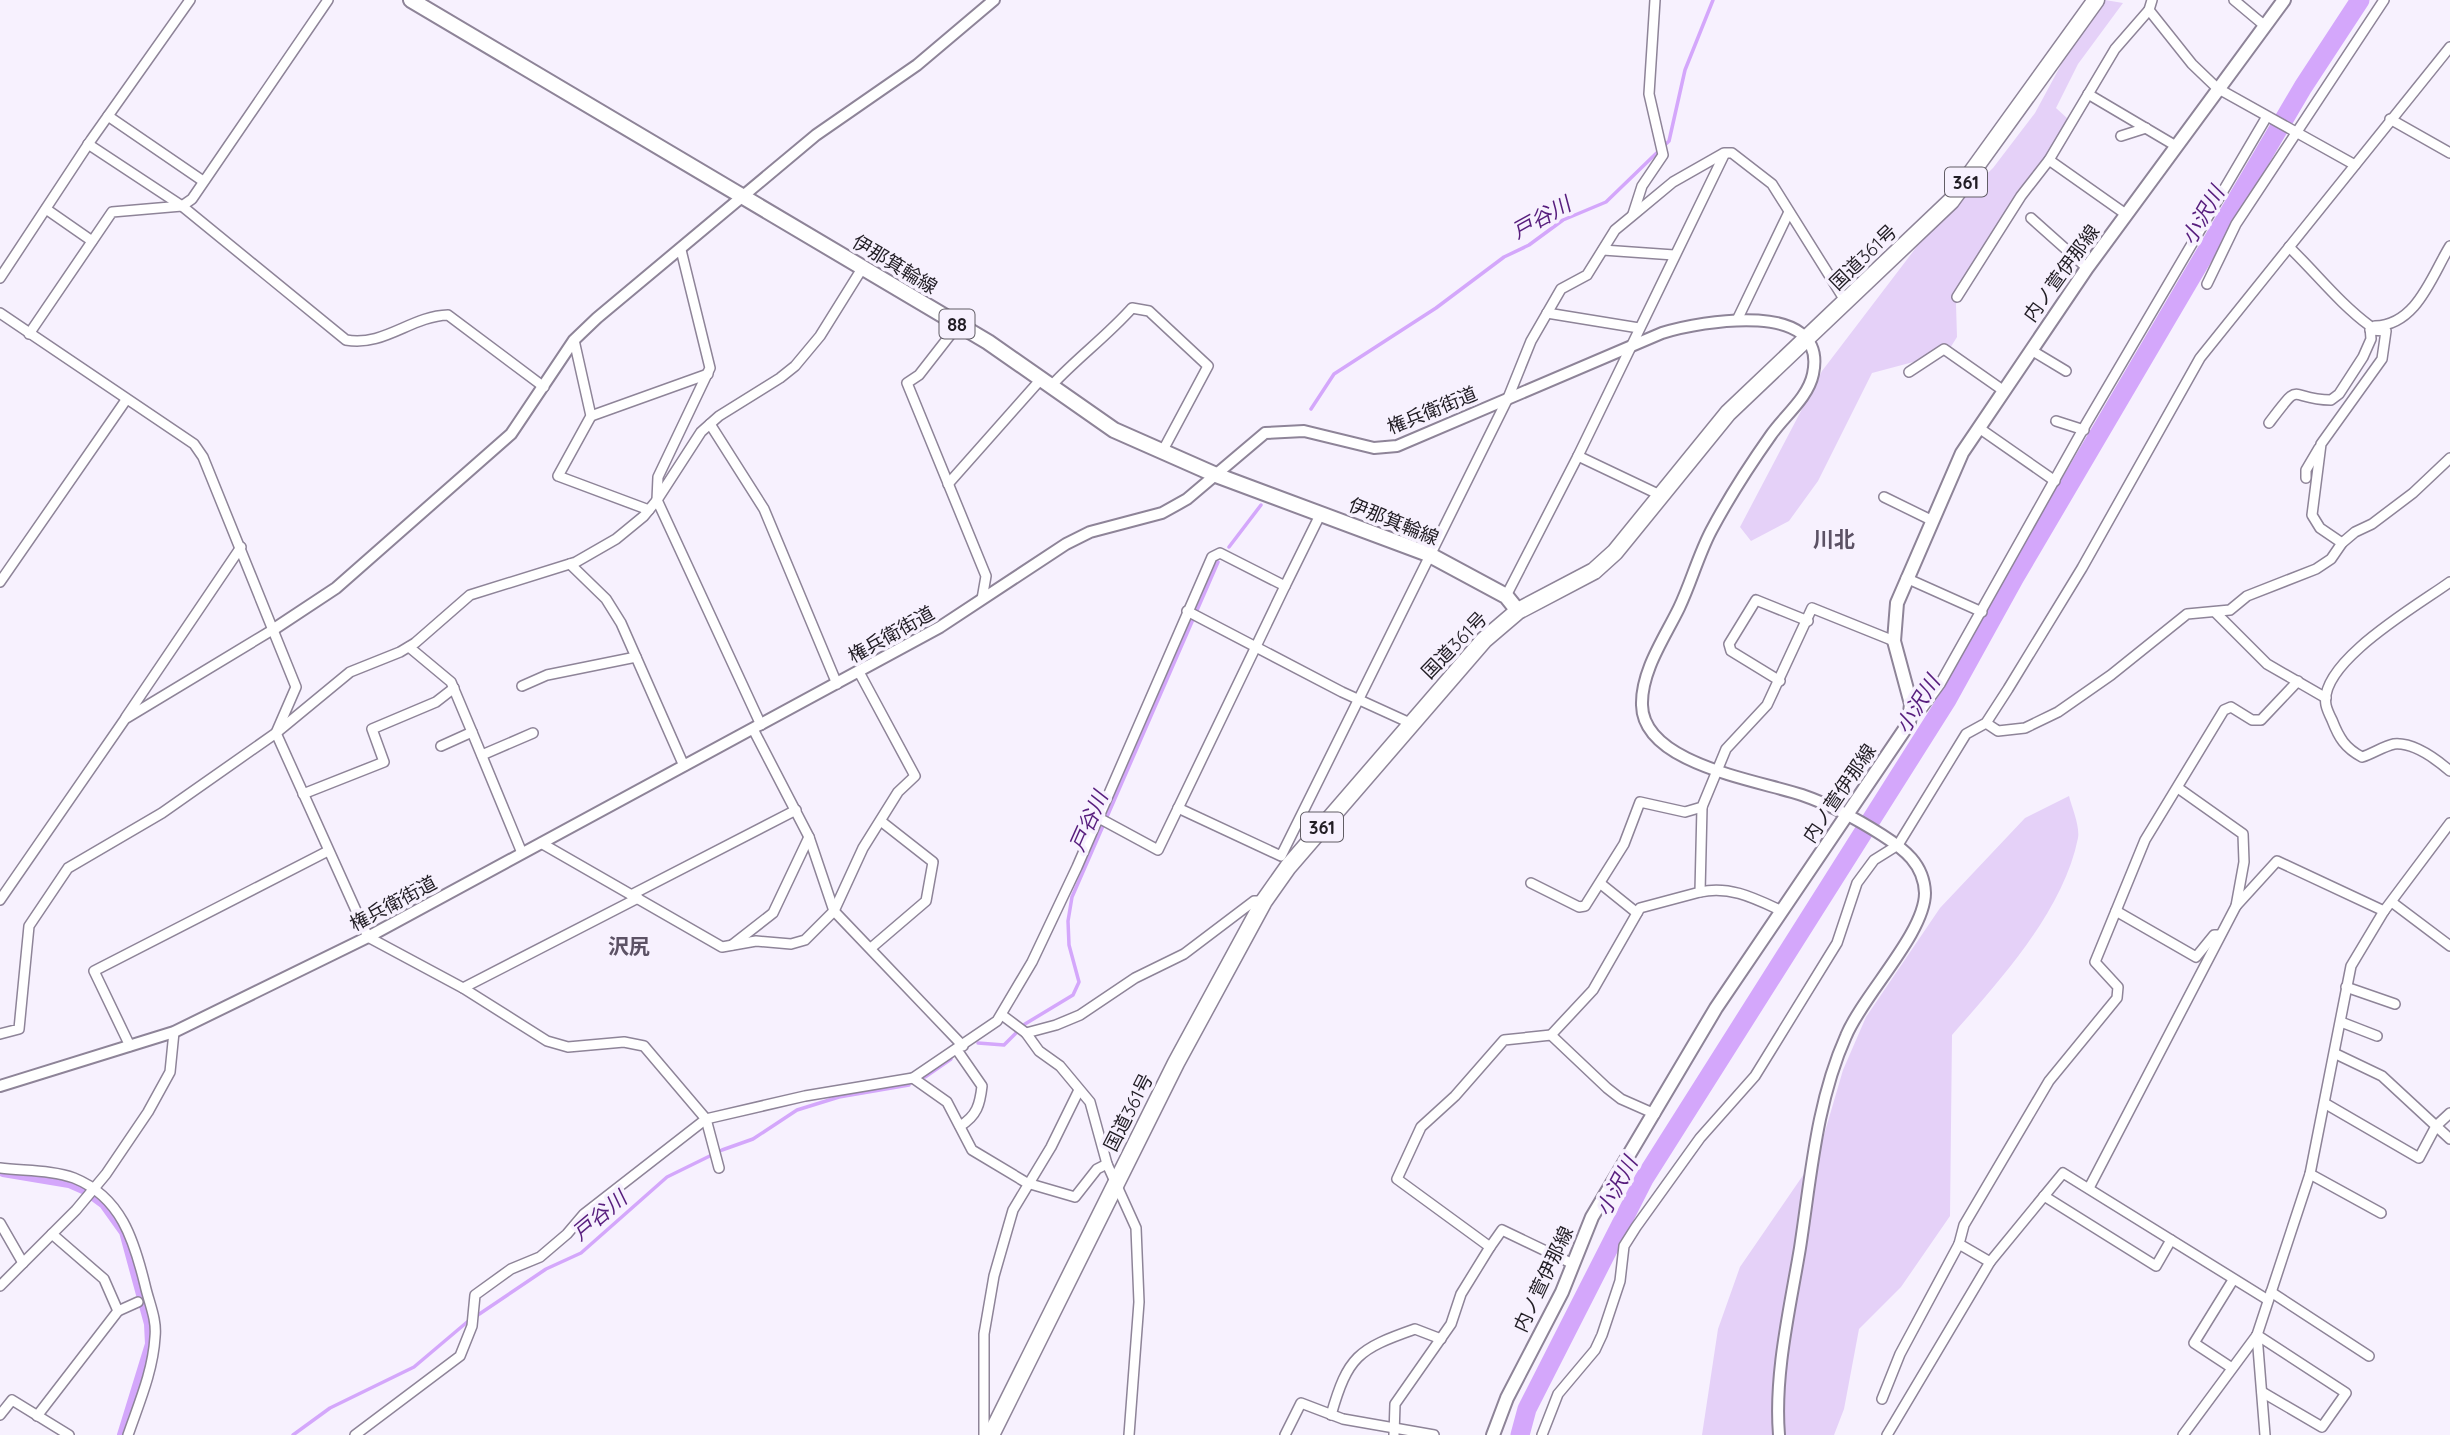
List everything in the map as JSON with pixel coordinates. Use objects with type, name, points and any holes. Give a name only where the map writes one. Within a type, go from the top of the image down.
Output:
[{"type":"highway","name":"国道361号","points":[[991,1435],[1176,1063],[1284,862],[1484,640],[1518,611],[1594,571],[1615,552],[1728,413],[1951,201],[2096,0]]},
{"type":"main road","name":"伊那箕輪線","points":[[411,0],[863,267],[1047,381],[1114,429],[1216,475],[1428,554],[1506,596],[1518,611]]},
{"type":"main road","name":"内ノ萱伊那線","points":[[1493,1435],[1507,1398],[1562,1292],[1592,1217],[1716,1008],[1850,816],[1912,714],[1894,641],[1897,603],[1962,453],[2087,268],[2284,0]]},
{"type":"street","points":[[0,278],[88,144],[190,0]]},
{"type":"street","points":[[29,334],[112,212],[182,206],[192,199],[328,0]]},
{"type":"street","points":[[125,719],[274,629],[336,588],[511,434],[574,340],[816,135],[917,65],[994,0]]},
{"type":"street","points":[[1632,216],[1642,186],[1658,166],[1662,147],[1649,94],[1655,0]]},
{"type":"street","points":[[1957,297],[2021,196],[2049,160],[2115,49],[2149,10],[2152,0]]},
{"type":"street","points":[[2234,0],[2265,26]]},
{"type":"street","points":[[2207,284],[2236,224],[2384,0]]},
{"type":"street","points":[[2149,10],[2192,64],[2217,88],[2268,119],[2355,165]]},
{"type":"street","points":[[1542,1435],[1558,1394],[1595,1350],[1602,1335],[1620,1281],[1624,1246],[1700,1138],[1755,1076],[1788,1019],[1838,943],[1857,883],[1874,860],[1898,845],[1966,734],[1986,723],[2082,568],[2200,358],[2450,47]]},
{"type":"street","points":[[2088,94],[2176,146]]},
{"type":"street","points":[[108,116],[203,181]]},
{"type":"street","points":[[1912,714],[1919,713],[1940,684],[2084,430],[2268,119]]},
{"type":"street","points":[[2390,119],[2450,153]]},
{"type":"street","points":[[2121,136],[2146,128]]},
{"type":"street","points":[[88,144],[182,206],[346,340],[365,344],[433,316],[448,315],[544,387]]},
{"type":"street","points":[[1178,808],[1284,862],[1428,554],[1508,398],[1531,341],[1547,313],[1561,289],[1587,275],[1615,230],[1673,182],[1724,153],[1732,153],[1772,184],[1846,302]]},
{"type":"street","points":[[1506,596],[1578,456],[1724,153]]},
{"type":"street","points":[[2049,160],[2127,215]]},
{"type":"street","points":[[46,209],[92,240]]},
{"type":"street","points":[[1738,318],[1789,212]]},
{"type":"street","points":[[2031,218],[2087,268]]},
{"type":"street","points":[[2370,328],[2389,324],[2412,309],[2424,294],[2450,246]]},
{"type":"street","points":[[2289,247],[2331,287],[2340,303],[2370,328],[2386,331],[2382,359],[2321,444],[2306,470],[2306,478]]},
{"type":"street","points":[[681,250],[710,368],[658,477],[657,500],[757,727],[809,837],[826,879],[834,911],[871,948],[960,1048],[979,1077],[982,1086],[979,1107],[968,1121],[960,1126]]},
{"type":"street","points":[[1604,250],[1675,255]]},
{"type":"street","points":[[0,1034],[19,1029],[29,926],[68,868],[162,813],[276,733],[350,672],[409,647],[470,595],[570,564],[616,539],[649,510],[676,467],[710,424],[795,366],[820,336],[863,267]]},
{"type":"street","points":[[948,484],[1047,381],[1100,342],[1132,309],[1149,311],[1208,366],[1162,452]]},
{"type":"street","points":[[0,313],[194,444],[209,468],[296,687],[276,733],[368,937],[463,988],[557,1044],[568,1047],[624,1042],[644,1046],[706,1119],[719,1168]]},
{"type":"street","points":[[1547,313],[1639,328]]},
{"type":"street","name":"権兵衛街道","points":[[0,1086],[174,1032],[368,937],[940,627],[1066,544],[1090,532],[1162,513],[1187,499],[1265,433],[1277,430],[1304,431],[1374,448],[1397,446],[1629,348],[1691,325],[1738,318],[1777,324],[1795,330],[1808,339]]},
{"type":"street","points":[[958,325],[919,375],[907,383],[986,576],[982,598]]},
{"type":"street","points":[[2269,423],[2291,394],[2298,392],[2324,400],[2339,394],[2363,357],[2371,339],[2370,328]]},
{"type":"street","points":[[1779,1435],[1781,1377],[1792,1297],[1821,1110],[1831,1070],[1860,1007],[1917,922],[1925,894],[1915,859],[1888,838],[1850,816],[1806,797],[1719,771],[1678,754],[1653,736],[1643,716],[1643,692],[1646,677],[1709,534],[1771,435],[1805,393],[1813,377],[1815,359],[1808,339]]},
{"type":"street","points":[[574,340],[591,416],[558,476],[649,510]]},
{"type":"street","points":[[1909,372],[1944,349],[2004,391]]},
{"type":"street","points":[[2031,350],[2066,371]]},
{"type":"street","points":[[591,416],[708,374]]},
{"type":"street","points":[[0,582],[126,400]]},
{"type":"street","points":[[2056,421],[2084,430]]},
{"type":"street","points":[[710,424],[764,509],[837,684]]},
{"type":"street","points":[[1979,428],[2055,481]]},
{"type":"street","points":[[2321,444],[2312,514],[2320,528],[2342,543]]},
{"type":"street","points":[[1578,456],[1660,495]]},
{"type":"street","points":[[1986,723],[1998,731],[2025,728],[2058,712],[2111,675],[2187,614],[2203,610],[2230,610],[2247,596],[2316,569],[2331,559],[2342,543],[2413,493],[2450,458]]},
{"type":"street","points":[[1884,498],[1931,520]]},
{"type":"street","points":[[1101,819],[1158,850],[1321,513]]},
{"type":"street","points":[[0,900],[241,547]]},
{"type":"street","points":[[355,1435],[460,1356],[472,1326],[475,1295],[511,1269],[540,1257],[567,1234],[584,1214],[706,1119],[805,1096],[913,1078],[960,1048],[1002,1015],[1032,962],[1101,819],[1191,614],[1212,557],[1220,553],[1286,586]]},
{"type":"street","points":[[570,564],[606,599],[636,657],[684,766]]},
{"type":"street","points":[[1906,578],[1982,612]]},
{"type":"street","points":[[2450,582],[2372,638],[2342,664],[2331,681],[2326,698],[2326,705],[2346,749],[2362,757],[2393,744],[2414,748],[2435,758],[2450,771]]},
{"type":"street","points":[[1780,681],[1731,651],[1729,644],[1756,600],[1808,621]]},
{"type":"street","points":[[1700,892],[1702,807],[1719,771],[1726,748],[1756,720],[1780,681],[1812,608],[1894,641]]},
{"type":"street","points":[[2215,612],[2267,664],[2326,698]]},
{"type":"street","points":[[1191,614],[1410,723]]},
{"type":"street","points":[[409,647],[451,682],[523,853]]},
{"type":"street","points":[[522,686],[547,675],[636,657]]},
{"type":"street","points":[[541,843],[722,947],[757,941],[791,944],[805,940],[834,911],[863,848],[882,822],[898,792],[915,776],[859,672]]},
{"type":"street","points":[[1882,1399],[1900,1354],[1959,1244],[1964,1225],[2049,1081],[2117,998],[2118,987],[2095,962],[2145,840],[2224,710],[2231,707],[2252,720],[2261,720],[2298,681]]},
{"type":"street","points":[[303,794],[384,762],[372,729],[436,702],[454,688]]},
{"type":"street","points":[[442,747],[472,732]]},
{"type":"street","points":[[482,755],[533,733]]},
{"type":"street","points":[[2178,788],[2243,834],[2244,862],[2236,906]]},
{"type":"street","points":[[1531,883],[1579,906],[1589,903],[1624,844],[1640,802],[1685,811],[1702,807]]},
{"type":"street","points":[[463,988],[796,810]]},
{"type":"street","points":[[871,948],[926,901],[933,862],[882,822]]},
{"type":"street","points":[[2183,1435],[2257,1335],[2309,1174],[2326,1104],[2351,966],[2362,943],[2450,823]]},
{"type":"street","points":[[730,946],[773,913],[809,837]]},
{"type":"street","points":[[130,1046],[94,971],[328,851]]},
{"type":"street","points":[[2089,1188],[2236,906],[2277,861],[2384,912]]},
{"type":"street","points":[[1601,884],[1637,913]]},
{"type":"street","points":[[1490,1247],[1397,1179],[1421,1127],[1455,1096],[1504,1040],[1551,1035],[1593,990],[1637,913],[1645,905],[1712,889],[1742,893],[1782,911]]},
{"type":"street","points":[[1025,1033],[1056,1026],[1080,1014],[1135,978],[1184,954],[1254,901],[1264,901]]},
{"type":"street","points":[[2393,902],[2450,946]]},
{"type":"street","points":[[2116,911],[2196,957],[2214,935],[2220,935]]},
{"type":"street","points":[[2346,987],[2395,1004]]},
{"type":"street","points":[[1002,1015],[1025,1033],[1039,1051],[1060,1066],[1090,1102],[1107,1164],[1136,1228],[1139,1303],[1129,1435]]},
{"type":"street","points":[[2340,1022],[2376,1035]]},
{"type":"street","points":[[0,1286],[94,1188],[148,1112],[170,1072],[174,1032]]},
{"type":"street","points":[[1551,1035],[1614,1094],[1655,1114]]},
{"type":"street","points":[[2336,1054],[2382,1076],[2450,1139]]},
{"type":"street","points":[[913,1078],[941,1096],[972,1150],[1027,1183],[1075,1197],[1097,1169],[1107,1164]]},
{"type":"street","points":[[984,1435],[984,1334],[993,1276],[1013,1210],[1051,1147],[1079,1090]]},
{"type":"street","points":[[2326,1104],[2419,1158],[2436,1126],[2450,1113]]},
{"type":"street","points":[[0,1168],[72,1177],[94,1188],[115,1207],[131,1234],[155,1319],[152,1362],[128,1435]]},
{"type":"street","points":[[1887,1435],[1990,1262],[2063,1173],[2233,1280],[2270,1296],[2369,1356]]},
{"type":"street","points":[[2309,1174],[2381,1213]]},
{"type":"street","points":[[2044,1196],[2156,1266],[2171,1240]]},
{"type":"street","points":[[0,1223],[23,1263]]},
{"type":"street","points":[[1394,1431],[1395,1404],[1451,1324],[1465,1285],[1502,1230],[1573,1264]]},
{"type":"street","points":[[52,1234],[103,1279],[118,1311]]},
{"type":"street","points":[[1959,1244],[1990,1262]]},
{"type":"street","points":[[2232,1367],[2194,1343],[2233,1280]]},
{"type":"street","points":[[37,1416],[118,1311],[138,1302]]},
{"type":"street","points":[[1331,1415],[1342,1375],[1374,1343],[1415,1329],[1441,1339]]},
{"type":"street","points":[[2257,1335],[2265,1435]]},
{"type":"street","points":[[2257,1335],[2346,1393],[2322,1427],[2262,1392]]},
{"type":"street","points":[[0,1415],[12,1400],[69,1435]]},
{"type":"street","points":[[1285,1435],[1301,1403],[1331,1415],[1394,1431],[1434,1435]]},
{"type":"shaded area","points":[[2105,0],[2123,3],[2078,64],[2056,108],[2068,119],[2064,137],[2008,207],[1956,304],[1957,337],[1947,353],[1872,373],[1818,481],[1789,521],[1751,541],[1740,527],[1822,371],[1931,228],[1993,168],[2035,113],[2082,26]]},
{"type":"shaded area","points":[[2069,796],[2077,823],[2078,838],[2059,892],[2027,944],[1952,1035],[1950,1216],[1901,1287],[1859,1329],[1844,1409],[1834,1435],[1702,1435],[1718,1329],[1740,1267],[1819,1152],[1843,1070],[1866,1017],[1940,908],[2025,818]]},
{"type":"waterway","name":"戸谷川","points":[[1311,409],[1334,374],[1436,308],[1504,257],[1529,245],[1563,220],[1606,202],[1669,141],[1685,70],[1713,0]]},
{"type":"waterway","name":"小沢川","points":[[1520,1435],[1527,1409],[1644,1179],[1947,700],[2015,577],[2303,87],[2360,0]]},
{"type":"waterway","name":"戸谷川","points":[[1229,547],[1261,505]]},
{"type":"waterway","name":"戸谷川","points":[[978,1043],[1004,1045],[1025,1024],[1073,995],[1079,982],[1069,945],[1068,921],[1072,897],[1218,562]]},
{"type":"waterway","name":"戸谷川","points":[[925,1077],[951,1059]]},
{"type":"waterway","name":"戸谷川","points":[[293,1435],[330,1408],[414,1367],[466,1323],[546,1269],[581,1253],[667,1177],[722,1150],[753,1139],[797,1110],[839,1097],[909,1085]]},
{"type":"waterway","points":[[3,1172],[69,1183],[85,1190],[104,1204],[124,1232],[149,1324],[150,1344],[122,1435]]},
{"type":"district","name":"川北","points":[[1834,539]]},
{"type":"district","name":"沢尻","points":[[629,946]]}]
